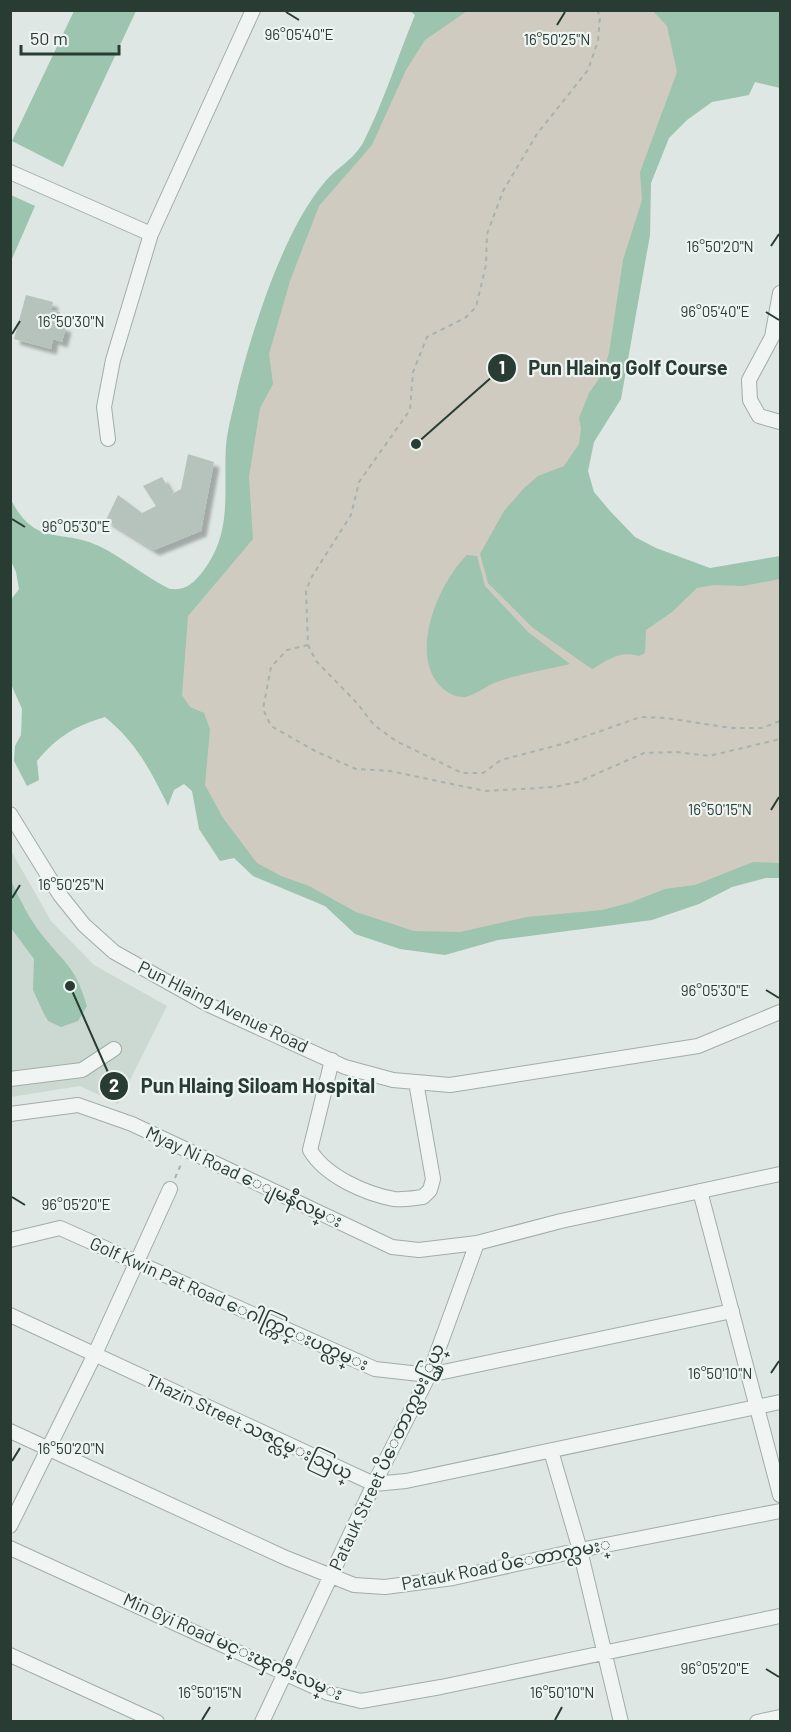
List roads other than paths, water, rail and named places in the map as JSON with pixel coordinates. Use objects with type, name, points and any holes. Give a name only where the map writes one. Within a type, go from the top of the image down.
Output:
[{"type":"street","points":[[108,439],[104,407],[113,360],[151,234],[253,10]]},
{"type":"street","points":[[10,172],[151,234]]},
{"type":"street","points":[[780,293],[772,337],[749,380],[750,400],[759,417],[780,422]]},
{"type":"street","name":"Pun Hlaing Avenue Road","points":[[10,814],[60,896],[84,925],[114,952],[207,1004],[332,1060],[393,1080],[450,1085],[698,1046],[780,1012]]},
{"type":"street","points":[[10,1079],[82,1070],[114,1049]]},
{"type":"street","points":[[332,1060],[310,1150],[314,1158],[358,1188],[395,1199],[423,1197],[430,1190],[434,1179],[416,1082]]},
{"type":"street","name":"Myay Ni Road ေျမနီလမ္း","points":[[10,1114],[78,1105],[132,1124],[392,1247],[419,1250],[477,1243]]},
{"type":"street","points":[[477,1243],[561,1221],[780,1174]]},
{"type":"street","points":[[10,1526],[94,1356],[170,1189]]},
{"type":"street","points":[[700,1191],[780,1495]]},
{"type":"street","name":"Golf Kwin Pat Road ေဂါက္ကြင္းပတ္လမ္း","points":[[10,1239],[60,1228],[375,1369],[429,1375],[732,1311]]},
{"type":"street","name":"Patauk Street ပိေတာက္လမး္သြယ္","points":[[262,1722],[374,1484],[429,1375],[477,1243]]},
{"type":"street","name":"Thazin Street သဇင္လမ္းသြယ္","points":[[10,1315],[94,1356],[374,1484],[406,1482],[780,1402]]},
{"type":"street","name":"Patauk Road ပိေတာက္လမး္","points":[[10,1431],[331,1578],[354,1585],[385,1587],[453,1578],[580,1550],[780,1511]]},
{"type":"street","points":[[551,1451],[580,1550],[621,1722]]},
{"type":"street","name":"Min Gyi Road မင္းၾကီးလမ္း","points":[[10,1548],[328,1693],[361,1701],[441,1687],[780,1616]]},
{"type":"street","points":[[10,1655],[157,1722]]},
{"type":"street","points":[[758,1722],[780,1717]]},
{"type":"place","name":"Pun Hlaing Golf Course","points":[[416,444]]},
{"type":"place","name":"Pun Hlaing Siloam Hospital","points":[[70,986]]}]
